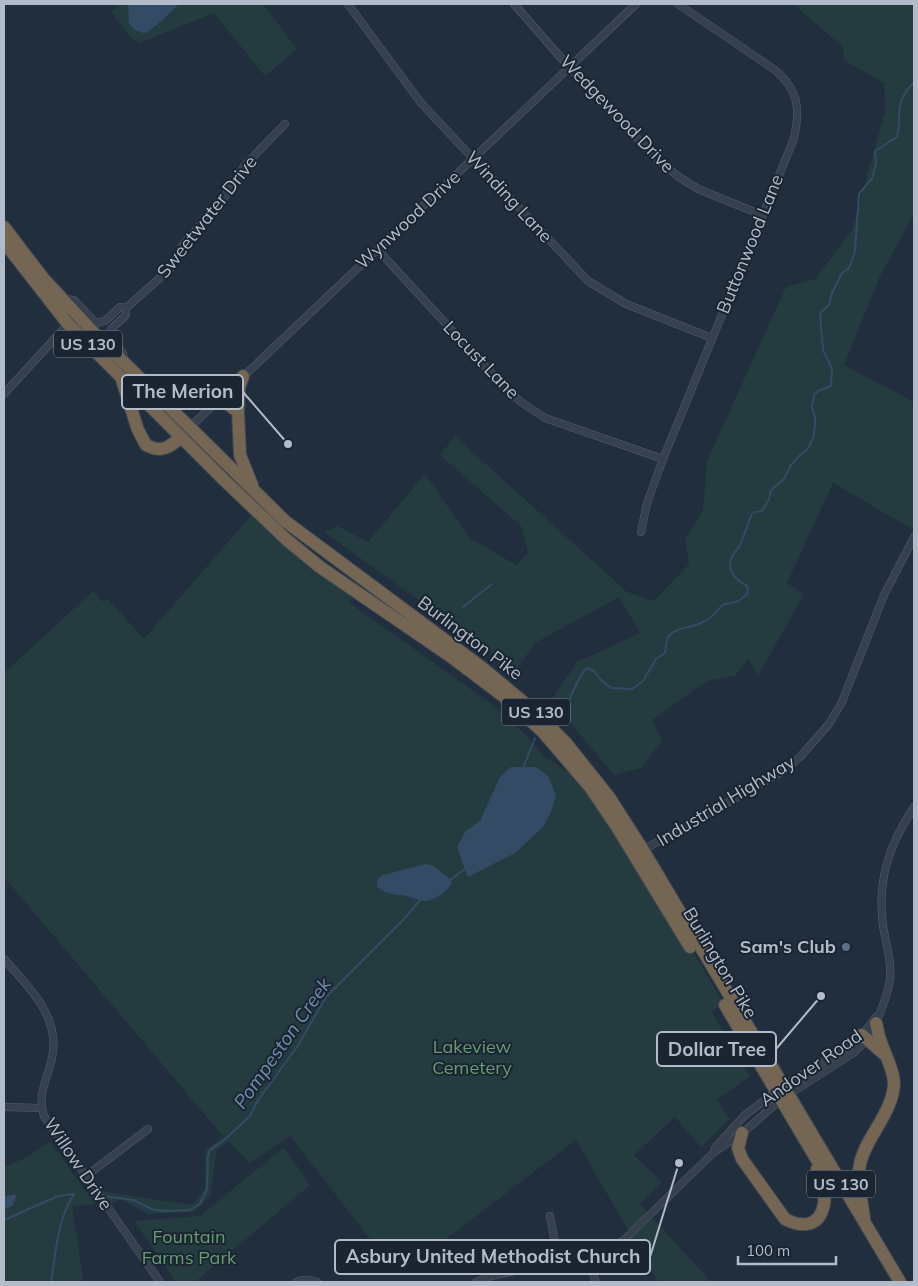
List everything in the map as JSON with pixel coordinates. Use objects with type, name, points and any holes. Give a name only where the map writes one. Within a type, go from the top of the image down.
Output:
[{"type":"highway","name":"Burlington Pike","points":[[4,227],[43,278],[124,364],[255,511],[303,554],[450,656],[507,699],[543,732],[590,787],[618,827],[900,1282]]},
{"type":"highway","name":"Burlington Pike","points":[[4,242],[68,324],[121,378],[255,492],[285,521],[480,666],[533,710],[566,743],[608,797],[643,850],[782,1093],[814,1154],[890,1282]]},
{"type":"highway","points":[[243,376],[238,388],[240,454],[255,492]]},
{"type":"highway","points":[[121,378],[138,430],[146,445],[156,450],[165,449],[185,432]]},
{"type":"highway","points":[[217,401],[226,403],[238,412]]},
{"type":"highway","points":[[866,1225],[859,1187],[860,1164],[892,1094],[894,1081],[880,1040],[878,1018]]},
{"type":"highway","points":[[865,1038],[887,1058]]},
{"type":"highway","points":[[742,1133],[738,1148],[742,1159],[785,1219],[795,1224],[807,1225],[815,1220],[821,1214],[824,1203],[814,1154]]},
{"type":"street","name":"Winding Lane","points":[[348,4],[422,103],[588,281],[626,304],[712,338]]},
{"type":"street","name":"Wedgewood Drive","points":[[514,4],[569,67],[660,162],[698,189],[762,215]]},
{"type":"street","name":"Wynwood Drive","points":[[185,432],[636,4]]},
{"type":"street","name":"Buttonwood Lane","points":[[641,532],[647,503],[663,459],[793,140],[797,125],[798,110],[793,90],[786,79],[678,4]]},
{"type":"street","name":"Sweetwater Drive","points":[[124,364],[123,352],[110,338],[111,328],[126,315],[126,308],[171,268],[184,243],[220,204],[246,165],[284,124]]},
{"type":"street","name":"Locust Lane","points":[[378,248],[506,389],[521,402],[545,418],[663,459]]},
{"type":"street","name":"Sweetwater Drive","points":[[62,299],[74,300],[96,323],[105,321],[120,307],[126,308]]},
{"type":"street","points":[[4,394],[68,324]]},
{"type":"street","name":"Industrial Highway","points":[[643,850],[782,772],[800,758],[828,724],[842,702],[884,595],[914,537]]},
{"type":"street","name":"Andover Road","points":[[476,1282],[491,1276],[588,1259],[607,1251],[625,1239],[704,1160],[744,1116],[852,1054],[878,1018],[886,996],[890,977],[881,904],[883,880],[887,858],[896,837],[914,807]]},
{"type":"street","name":"Willow Drive","points":[[4,959],[42,1006],[51,1025],[53,1053],[41,1092],[44,1116],[160,1282]]},
{"type":"street","name":"Andover Road","points":[[704,1160],[742,1133],[782,1093],[843,1050],[865,1038]]},
{"type":"street","points":[[4,1107],[42,1108]]},
{"type":"street","points":[[86,1176],[148,1129]]},
{"type":"street","points":[[550,1216],[559,1265]]},
{"type":"street","points":[[588,1259],[596,1282]]},
{"type":"street","points":[[296,1282],[312,1279],[317,1282]]},
{"type":"green space","points":[[120,4],[263,4],[297,49],[265,76],[214,13],[139,43],[130,37],[111,12]]},
{"type":"green space","points":[[793,4],[914,4],[914,214],[880,276],[844,365],[914,402],[914,530],[833,483],[787,583],[804,594],[758,676],[748,659],[735,676],[707,681],[652,720],[662,740],[642,768],[614,775],[569,721],[550,702],[577,662],[640,633],[619,597],[535,643],[516,670],[324,532],[337,526],[368,542],[425,474],[470,538],[516,565],[528,553],[521,526],[440,455],[455,436],[627,592],[654,601],[689,564],[685,539],[703,511],[707,461],[786,287],[815,279],[852,230],[885,111],[884,83],[844,60],[843,47]]},
{"type":"green space","name":"Lakeview Cemetery","points":[[255,511],[359,593],[348,602],[489,702],[526,735],[545,758],[590,787],[642,867],[723,1002],[712,1012],[750,1076],[717,1100],[730,1119],[701,1147],[675,1117],[634,1155],[662,1182],[640,1204],[711,1282],[658,1282],[576,1140],[396,1277],[371,1240],[290,1136],[250,1163],[229,1142],[217,1149],[210,1196],[194,1212],[147,1214],[120,1199],[108,1205],[99,1191],[192,1205],[205,1189],[205,1151],[223,1136],[4,877],[4,673],[93,591],[103,602],[107,598],[144,639]]},
{"type":"green space","points":[[50,1141],[95,1204],[72,1206],[83,1277],[80,1282],[4,1282],[4,1167],[27,1157]]},
{"type":"green space","name":"Fountain Farms Park","points":[[284,1147],[310,1185],[195,1282],[176,1282],[134,1221],[200,1216]]},
{"type":"water","points":[[128,4],[179,4],[159,23],[143,33],[133,29],[129,23]]},
{"type":"water","points":[[511,767],[536,767],[548,776],[556,795],[552,809],[544,826],[515,853],[468,877],[457,847],[465,832],[480,821],[500,777]]},
{"type":"water","points":[[426,864],[434,866],[452,881],[442,894],[433,899],[426,901],[388,893],[377,887],[377,881],[383,875]]},
{"type":"water","points":[[15,1194],[13,1205],[4,1210],[4,1197]]},
{"type":"waterway","name":"Pompeston Creek","points":[[558,715],[567,704],[582,673],[587,668],[594,671],[611,688],[632,689],[643,681],[656,659],[665,653],[667,639],[671,634],[679,629],[704,622],[713,616],[722,605],[739,601],[748,593],[747,586],[732,574],[731,560],[740,545],[752,514],[762,511],[769,499],[771,490],[784,479],[791,465],[807,450],[813,439],[815,417],[812,407],[814,395],[818,391],[831,386],[832,369],[823,350],[821,312],[829,305],[832,293],[842,273],[849,268],[855,251],[859,194],[872,178],[876,164],[875,151],[897,137],[901,103],[907,90],[914,82]]},
{"type":"waterway","points":[[463,607],[492,584]]},
{"type":"waterway","name":"Pompeston Creek","points":[[523,768],[535,738]]},
{"type":"waterway","name":"Pompeston Creek","points":[[450,880],[466,868]]},
{"type":"waterway","name":"Pompeston Creek","points":[[102,1196],[133,1200],[154,1210],[190,1210],[200,1204],[207,1189],[208,1156],[210,1150],[223,1141],[250,1116],[258,1100],[297,1047],[326,997],[404,919],[421,899]]},
{"type":"waterway","name":"Pompeston Creek","points":[[4,1220],[58,1196],[74,1194]]},
{"type":"waterway","points":[[51,1282],[61,1225],[68,1204],[74,1194]]},
{"type":"place","name":"The Merion","points":[[288,444]]},
{"type":"place","name":"Sam's Club","points":[[846,947]]},
{"type":"place","name":"Dollar Tree","points":[[821,996]]},
{"type":"place","name":"Asbury United Methodist Church","points":[[679,1163]]}]
